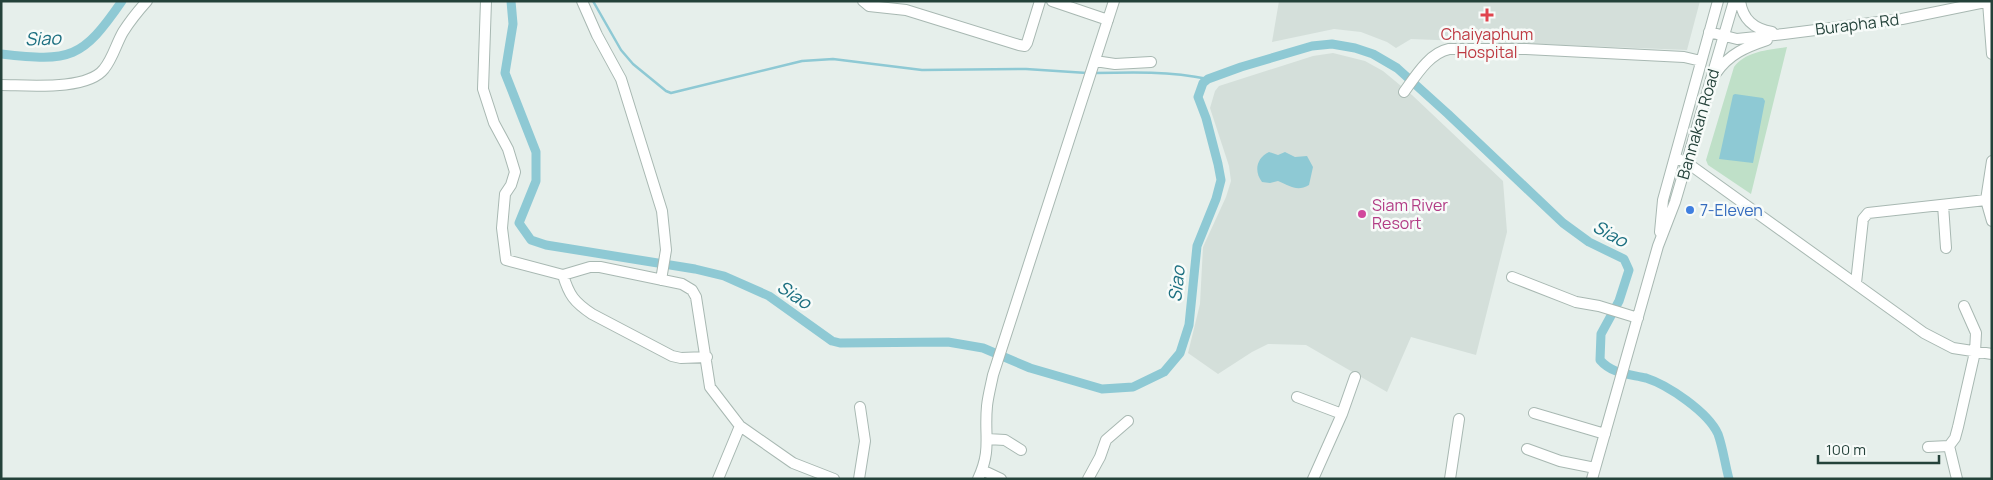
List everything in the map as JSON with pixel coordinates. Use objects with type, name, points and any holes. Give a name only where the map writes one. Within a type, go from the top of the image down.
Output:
[{"type":"street","points":[[1,85],[70,84],[95,78],[104,70],[113,56],[122,33],[147,1]]},
{"type":"street","points":[[486,1],[483,88],[494,123],[508,149],[515,172],[511,185],[505,194],[502,228],[506,260],[563,275],[581,269],[600,267],[661,278],[682,284],[692,290],[696,297],[710,387],[740,426],[793,463],[834,479]]},
{"type":"street","points":[[582,1],[597,35],[621,79],[662,211],[666,250],[661,278]]},
{"type":"street","points":[[863,1],[869,6],[906,10],[1025,46],[1040,1]]},
{"type":"street","points":[[1052,1],[1108,20]]},
{"type":"street","points":[[1001,479],[980,474],[986,459],[987,406],[993,375],[1114,1]]},
{"type":"street","name":"Bannakan Road","points":[[1658,246],[1662,200],[1718,1]]},
{"type":"street","name":"Bannakan Road","points":[[1592,479],[1658,246],[1675,202],[1734,1]]},
{"type":"street","points":[[1740,1],[1749,23],[1756,28],[1784,34]]},
{"type":"street","points":[[1989,1],[1992,54]]},
{"type":"street","name":"Burapha Rd","points":[[1710,32],[1736,39],[1784,34],[1902,19],[1989,1]]},
{"type":"street","points":[[1710,81],[1721,65],[1737,52],[1784,34]]},
{"type":"street","points":[[1404,92],[1437,53],[1448,48],[1526,49],[1684,57],[1701,61]]},
{"type":"street","points":[[1094,64],[1151,62]]},
{"type":"street","points":[[1675,158],[1686,162],[1924,333],[1952,348],[1992,354]]},
{"type":"street","points":[[1992,161],[1986,200],[1992,221]]},
{"type":"street","points":[[1856,283],[1863,219],[1868,214],[1986,200]]},
{"type":"street","points":[[1944,205],[1946,248]]},
{"type":"street","points":[[563,275],[569,294],[580,306],[592,314],[672,356],[680,358],[706,357]]},
{"type":"street","points":[[1512,277],[1576,302],[1599,306],[1638,318]]},
{"type":"street","points":[[1949,446],[1955,438],[1975,352],[1976,333],[1964,306]]},
{"type":"street","points":[[1316,478],[1355,377]]},
{"type":"street","points":[[1297,397],[1342,414]]},
{"type":"street","points":[[859,479],[865,440],[860,407]]},
{"type":"street","points":[[1534,413],[1605,434]]},
{"type":"street","points":[[1450,479],[1459,419]]},
{"type":"street","points":[[1088,479],[1100,457],[1106,440],[1128,421]]},
{"type":"street","points":[[718,479],[740,426]]},
{"type":"street","points":[[987,439],[1005,440],[1021,450]]},
{"type":"street","points":[[1928,446],[1949,446]]},
{"type":"street","points":[[1949,446],[1957,479]]},
{"type":"street","points":[[1527,449],[1560,461],[1595,468]]},
{"type":"shaded area","name":"Chaiyaphum Hospital","points":[[1279,1],[1700,1],[1687,50],[1411,39],[1396,48],[1387,42],[1361,32],[1334,29],[1272,42]]},
{"type":"shaded area","name":"Siam River Resort","points":[[1333,53],[1365,61],[1383,71],[1412,95],[1503,181],[1507,232],[1476,355],[1411,337],[1387,392],[1306,345],[1268,344],[1218,374],[1188,353],[1200,304],[1203,247],[1226,197],[1231,181],[1229,166],[1210,108],[1215,91],[1219,86],[1313,56]]},
{"type":"green space","points":[[1787,47],[1751,194],[1708,165],[1706,160],[1734,67],[1751,54]]},
{"type":"water","points":[[1733,95],[1763,98],[1765,101],[1753,163],[1719,159]]},
{"type":"water","points":[[1269,152],[1278,155],[1285,152],[1295,157],[1307,156],[1313,167],[1309,185],[1297,188],[1278,181],[1262,182],[1257,170],[1259,161]]},
{"type":"waterway","name":"Siao","points":[[1,54],[44,57],[60,56],[73,52],[85,45],[96,35],[122,1]]},
{"type":"waterway","name":"Siao","points":[[511,1],[513,24],[505,73],[536,152],[536,181],[519,223],[531,240],[546,245],[695,269],[724,276],[769,296],[832,341],[840,343],[948,342],[983,348],[1030,368],[1102,389],[1133,387],[1164,372],[1180,353],[1189,325],[1197,246],[1216,199],[1221,180],[1206,118],[1198,97],[1203,83],[1208,79],[1241,67],[1312,46],[1332,44],[1355,48],[1373,54],[1397,68],[1563,223],[1589,242],[1624,259],[1629,270],[1619,301],[1601,334],[1600,360],[1615,371],[1655,382],[1676,393],[1697,408],[1718,434],[1729,479]]},
{"type":"waterway","points":[[593,1],[621,50],[633,64],[671,93],[802,61],[833,59],[922,70],[1026,69],[1087,73]]},
{"type":"waterway","points":[[1093,73],[1165,73],[1208,79]]},
{"type":"place","name":"Chaiyaphum Hospital","points":[[1487,15]]},
{"type":"place","name":"7-Eleven","points":[[1690,210]]},
{"type":"place","name":"Siam River Resort","points":[[1362,214]]}]
